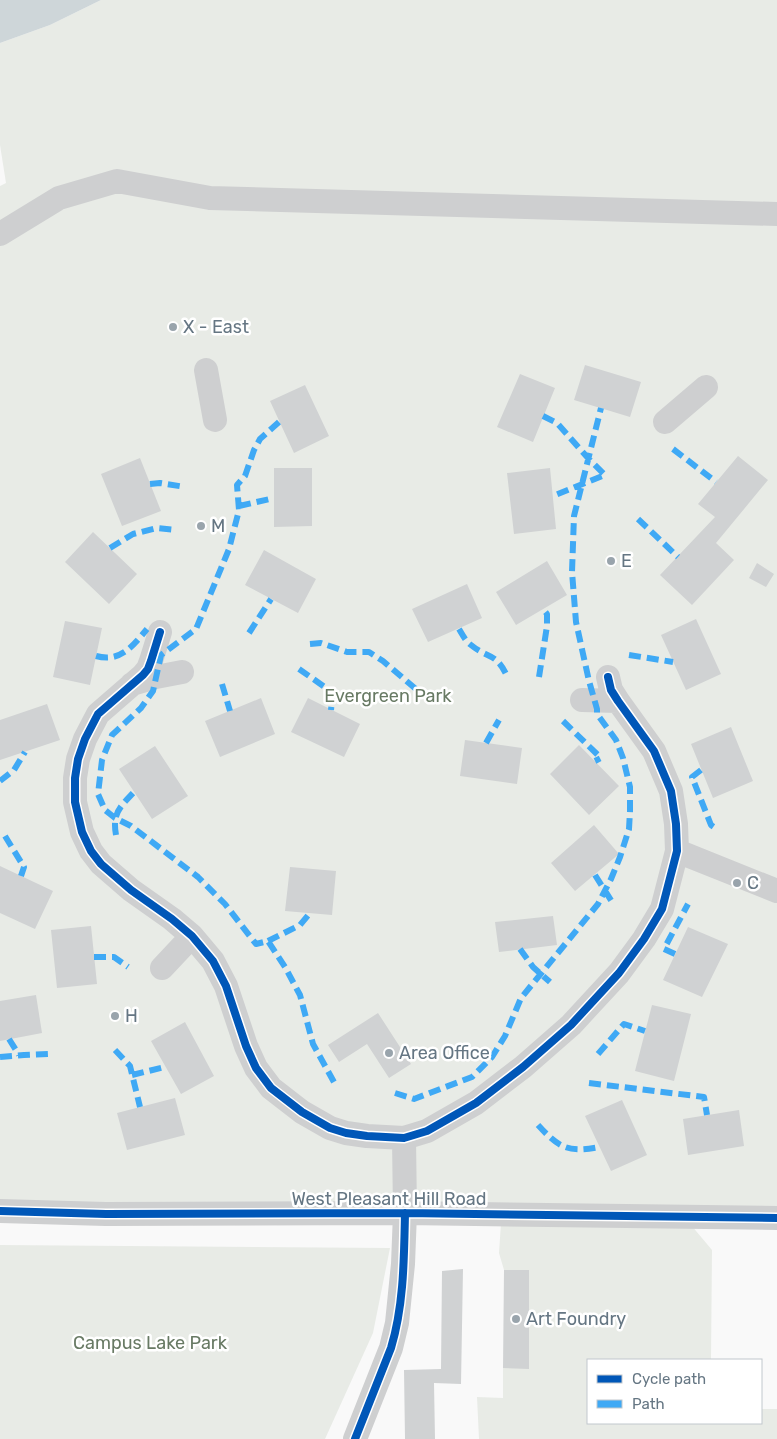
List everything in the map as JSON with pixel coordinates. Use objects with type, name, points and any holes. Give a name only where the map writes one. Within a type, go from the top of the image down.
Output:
[{"type":"street","points":[[0,234],[59,198],[117,181],[210,198],[777,214]]},
{"type":"street","points":[[206,370],[215,420]]},
{"type":"street","points":[[665,422],[706,386]]},
{"type":"street","points":[[160,632],[148,669],[98,714],[85,739],[78,759],[75,778],[75,802],[82,832],[91,851],[102,864],[131,890],[172,919],[192,936],[213,962],[226,986],[249,1053],[256,1068],[271,1088],[302,1112],[330,1128],[346,1133],[367,1136],[404,1138],[427,1131],[476,1103],[523,1067],[570,1025],[619,973],[644,939],[662,909],[677,851],[675,813],[671,791],[654,751],[618,702],[611,690],[608,677]]},
{"type":"street","points":[[132,684],[182,672]]},
{"type":"street","points":[[582,700],[618,702]]},
{"type":"street","points":[[677,851],[777,891]]},
{"type":"street","points":[[162,968],[192,936]]},
{"type":"street","points":[[355,1439],[396,1332],[403,1264],[405,1213],[404,1138]]},
{"type":"street","name":"West Pleasant Hill Road","points":[[0,1211],[106,1214],[405,1213],[777,1218]]},
{"type":"green space","name":"Evergreen Park","points":[[101,0],[777,0],[777,1218],[0,1205],[0,186],[6,183],[0,145],[0,43],[50,25]]},
{"type":"green space","points":[[501,1223],[691,1225],[712,1250],[711,1359],[587,1359],[587,1424],[762,1424],[762,1409],[777,1409],[777,1439],[479,1439],[477,1397],[503,1398],[503,1368],[529,1368],[529,1270],[504,1270],[499,1253]]},
{"type":"green space","name":"Campus Lake Park","points":[[0,1245],[390,1248],[373,1333],[325,1439],[0,1439]]},
{"type":"shaded area","points":[[0,0],[101,0],[50,25],[0,43]]},
{"type":"building","points":[[585,365],[641,382],[630,417],[574,400]]},
{"type":"building","points":[[520,374],[555,388],[533,442],[497,427]]},
{"type":"building","points":[[305,385],[329,436],[294,453],[270,401]]},
{"type":"building","points":[[738,456],[768,480],[716,543],[734,560],[692,605],[660,575],[715,517],[698,504]]},
{"type":"building","points":[[140,458],[161,511],[122,526],[101,474]]},
{"type":"building","points":[[274,468],[312,468],[312,526],[274,527]]},
{"type":"building","points":[[550,468],[556,529],[514,534],[507,473]]},
{"type":"building","points":[[93,532],[137,574],[109,604],[65,562]]},
{"type":"building","points":[[264,550],[316,579],[298,613],[245,585]]},
{"type":"building","points":[[547,561],[567,595],[516,625],[496,592]]},
{"type":"building","points":[[757,563],[774,574],[766,587],[749,578]]},
{"type":"building","points":[[467,584],[482,618],[428,642],[412,609]]},
{"type":"building","points":[[696,619],[721,674],[686,690],[661,635]]},
{"type":"building","points":[[65,621],[102,628],[90,685],[53,677]]},
{"type":"building","points":[[261,698],[275,734],[220,757],[205,721]]},
{"type":"building","points":[[308,698],[360,724],[344,757],[291,732]]},
{"type":"building","points":[[47,704],[60,740],[0,760],[0,720]]},
{"type":"building","points":[[731,727],[753,781],[713,798],[691,744]]},
{"type":"building","points":[[465,740],[522,748],[517,784],[460,776]]},
{"type":"building","points":[[579,745],[619,786],[589,815],[550,774]]},
{"type":"building","points":[[155,746],[188,796],[152,819],[119,769]]},
{"type":"building","points":[[594,825],[619,854],[575,891],[551,863]]},
{"type":"building","points":[[0,866],[53,891],[35,929],[0,913]]},
{"type":"building","points":[[290,867],[336,871],[332,915],[285,911]]},
{"type":"building","points":[[553,916],[557,945],[499,952],[495,922]]},
{"type":"building","points":[[91,926],[97,984],[57,988],[51,930]]},
{"type":"building","points":[[688,927],[728,944],[702,997],[663,980]]},
{"type":"building","points":[[36,995],[42,1033],[0,1041],[0,1001]]},
{"type":"building","points":[[652,1005],[691,1014],[674,1081],[635,1071]]},
{"type":"building","name":"Area Office","points":[[378,1013],[411,1064],[389,1078],[367,1044],[339,1062],[328,1045]]},
{"type":"building","points":[[185,1022],[214,1076],[181,1094],[151,1041]]},
{"type":"building","points":[[175,1098],[185,1135],[127,1150],[117,1113]]},
{"type":"building","points":[[622,1100],[647,1155],[611,1171],[585,1116]]},
{"type":"building","points":[[739,1110],[744,1146],[688,1155],[683,1119]]},
{"type":"building","points":[[463,1269],[461,1384],[434,1383],[435,1439],[405,1439],[404,1370],[441,1369],[442,1271]]},
{"type":"building","name":"Art Foundry","points":[[504,1270],[529,1270],[529,1369],[503,1368]]},
{"type":"marked path","points":[[395,1093],[414,1099],[472,1077],[492,1057],[505,1036],[521,998],[598,904],[611,879],[629,829],[630,787],[623,758],[616,740],[597,714],[576,622],[572,572],[574,516],[601,408]]},
{"type":"marked path","points":[[543,416],[557,423],[605,475],[553,496]]},
{"type":"marked path","points":[[279,422],[260,439],[245,476],[237,485],[239,510],[229,549],[196,629],[161,655],[153,691],[141,708],[112,735],[102,760],[98,794],[105,810],[115,818],[131,826],[198,877],[225,904],[256,944],[268,941],[300,995],[313,1044],[335,1084]]},
{"type":"marked path","points":[[673,449],[716,482]]},
{"type":"marked path","points":[[150,484],[160,483],[185,487]]},
{"type":"marked path","points":[[239,506],[274,498]]},
{"type":"marked path","points":[[638,519],[678,557]]},
{"type":"marked path","points":[[110,548],[133,534],[157,528],[177,530]]},
{"type":"marked path","points":[[249,633],[271,599]]},
{"type":"marked path","points":[[539,677],[547,626],[547,614],[543,609]]},
{"type":"marked path","points":[[96,656],[105,658],[119,655],[131,647],[147,629]]},
{"type":"marked path","points":[[459,629],[469,644],[495,659],[507,676]]},
{"type":"marked path","points":[[310,644],[321,643],[347,652],[369,652],[383,661],[417,690],[428,695],[447,696]]},
{"type":"marked path","points":[[629,655],[673,662]]},
{"type":"marked path","points":[[299,669],[329,690],[332,700],[331,710]]},
{"type":"marked path","points":[[222,684],[230,711]]},
{"type":"marked path","points":[[486,743],[499,720]]},
{"type":"marked path","points":[[563,721],[601,758],[595,761]]},
{"type":"marked path","points":[[0,781],[14,770],[25,752]]},
{"type":"marked path","points":[[701,770],[692,777],[711,825],[718,830]]},
{"type":"marked path","points":[[116,835],[115,821],[118,811],[134,792]]},
{"type":"marked path","points":[[5,836],[24,867],[21,876]]},
{"type":"marked path","points":[[595,875],[614,905]]},
{"type":"marked path","points":[[675,954],[664,949],[688,904]]},
{"type":"marked path","points":[[268,941],[300,925],[310,913]]},
{"type":"marked path","points":[[520,949],[533,967],[550,982]]},
{"type":"marked path","points":[[94,957],[114,957],[128,967]]},
{"type":"marked path","points":[[598,1054],[624,1024],[645,1031]]},
{"type":"marked path","points":[[9,1039],[19,1055]]},
{"type":"marked path","points":[[115,1050],[130,1066],[140,1107]]},
{"type":"marked path","points":[[0,1057],[49,1054]]},
{"type":"marked path","points":[[132,1075],[165,1067]]},
{"type":"marked path","points":[[589,1083],[704,1097],[707,1115]]},
{"type":"marked path","points":[[538,1125],[558,1144],[565,1147],[572,1149],[599,1147]]},
{"type":"cycle path","points":[[160,632],[148,669],[98,714],[85,739],[78,759],[75,778],[75,802],[82,832],[91,851],[101,864],[131,890],[172,919],[192,936],[213,961],[226,986],[246,1046],[256,1068],[271,1088],[302,1112],[330,1128],[346,1133],[367,1136],[404,1138],[427,1131],[476,1103],[523,1067],[571,1025],[619,973],[644,939],[662,909],[677,851],[676,824],[671,791],[654,751],[611,690],[608,677]]},
{"type":"cycle path","points":[[0,1211],[106,1214],[405,1213],[777,1218]]},
{"type":"cycle path","points":[[355,1439],[391,1348],[399,1315],[405,1213]]},
{"type":"place","name":"X - East","points":[[173,327]]},
{"type":"place","name":"M","points":[[201,526]]},
{"type":"place","name":"E","points":[[611,561]]},
{"type":"place","name":"C","points":[[737,883]]},
{"type":"place","name":"H","points":[[115,1016]]},
{"type":"place","name":"Area Office","points":[[389,1053]]},
{"type":"place","name":"Art Foundry","points":[[516,1319]]}]
